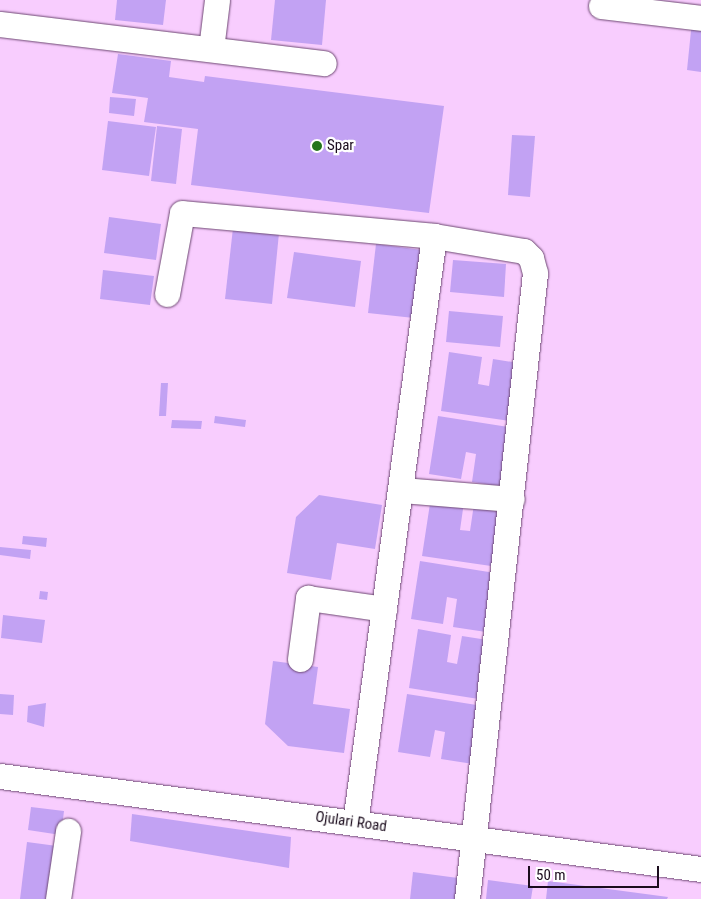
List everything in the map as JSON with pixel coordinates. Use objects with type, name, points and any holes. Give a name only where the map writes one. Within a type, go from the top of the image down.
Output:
[{"type":"street","points":[[211,49],[217,0]]},
{"type":"street","points":[[601,6],[701,18]]},
{"type":"street","points":[[0,24],[324,63]]},
{"type":"street","points":[[166,294],[182,213],[434,236],[524,251],[532,258],[535,273],[512,499],[467,899]]},
{"type":"street","points":[[355,823],[402,490],[434,236]]},
{"type":"street","points":[[402,490],[512,499]]},
{"type":"street","points":[[300,659],[308,598],[384,608]]},
{"type":"street","name":"Ojulari Road","points":[[0,776],[701,869]]},
{"type":"street","points":[[58,899],[68,831]]},
{"type":"building","points":[[117,0],[166,0],[163,25],[115,20]]},
{"type":"building","points":[[275,0],[326,0],[322,45],[271,40]]},
{"type":"building","points":[[692,21],[701,22],[701,72],[687,70]]},
{"type":"building","name":"Spar","points":[[118,54],[171,61],[169,77],[204,82],[205,76],[444,106],[429,213],[191,185],[198,129],[144,122],[148,98],[112,93]]},
{"type":"building","points":[[110,97],[136,99],[134,116],[109,113]]},
{"type":"building","points":[[108,121],[156,127],[149,176],[102,170]]},
{"type":"building","points":[[157,126],[182,129],[176,184],[151,181]]},
{"type":"building","points":[[512,135],[535,136],[530,197],[508,195]]},
{"type":"building","points":[[109,217],[161,224],[156,260],[104,253]]},
{"type":"building","points":[[233,228],[279,233],[272,304],[225,299]]},
{"type":"building","points":[[376,244],[422,250],[414,318],[368,313]]},
{"type":"building","points":[[294,252],[361,261],[355,307],[287,298]]},
{"type":"building","points":[[453,260],[506,264],[504,297],[450,292]]},
{"type":"building","points":[[103,270],[154,276],[150,305],[100,299]]},
{"type":"building","points":[[449,311],[503,316],[500,347],[446,342]]},
{"type":"building","points":[[449,352],[482,357],[478,384],[489,386],[493,359],[525,364],[516,422],[441,411]]},
{"type":"building","points":[[161,383],[168,383],[166,416],[159,416]]},
{"type":"building","points":[[215,416],[246,420],[245,427],[214,423]]},
{"type":"building","points":[[438,416],[514,428],[505,487],[472,482],[476,454],[466,452],[461,479],[429,474]]},
{"type":"building","points":[[172,420],[202,421],[201,429],[171,428]]},
{"type":"building","points":[[319,495],[382,505],[375,549],[337,543],[331,580],[287,573],[296,517]]},
{"type":"building","points":[[431,497],[464,502],[460,530],[470,531],[474,504],[507,509],[498,567],[422,556]]},
{"type":"building","points":[[23,536],[47,538],[46,547],[22,544]]},
{"type":"building","points":[[0,547],[31,550],[30,559],[0,555]]},
{"type":"building","points":[[420,561],[495,573],[486,632],[453,627],[457,599],[447,597],[443,624],[411,619]]},
{"type":"building","points":[[40,591],[48,592],[47,600],[39,599]]},
{"type":"building","points":[[3,615],[45,620],[42,643],[1,638]]},
{"type":"building","points":[[418,629],[451,635],[447,662],[457,664],[462,636],[494,641],[485,700],[409,688]]},
{"type":"building","points":[[273,661],[318,667],[313,704],[350,709],[344,753],[288,746],[265,724]]},
{"type":"building","points":[[0,694],[14,695],[13,715],[0,714]]},
{"type":"building","points":[[407,694],[483,706],[473,764],[441,759],[445,732],[435,730],[430,757],[398,752]]},
{"type":"building","points":[[46,703],[44,727],[27,722],[28,706]]},
{"type":"building","points":[[31,807],[64,811],[61,835],[28,830]]},
{"type":"building","points":[[132,814],[291,837],[289,868],[130,841]]},
{"type":"building","points":[[27,842],[57,846],[51,899],[20,899]]},
{"type":"building","points":[[413,872],[458,878],[455,899],[410,899]]},
{"type":"building","points":[[488,880],[533,886],[531,899],[486,899]]},
{"type":"building","points":[[548,881],[668,897],[667,899],[546,899]]},
{"type":"place","name":"Spar","points":[[317,146]]}]
